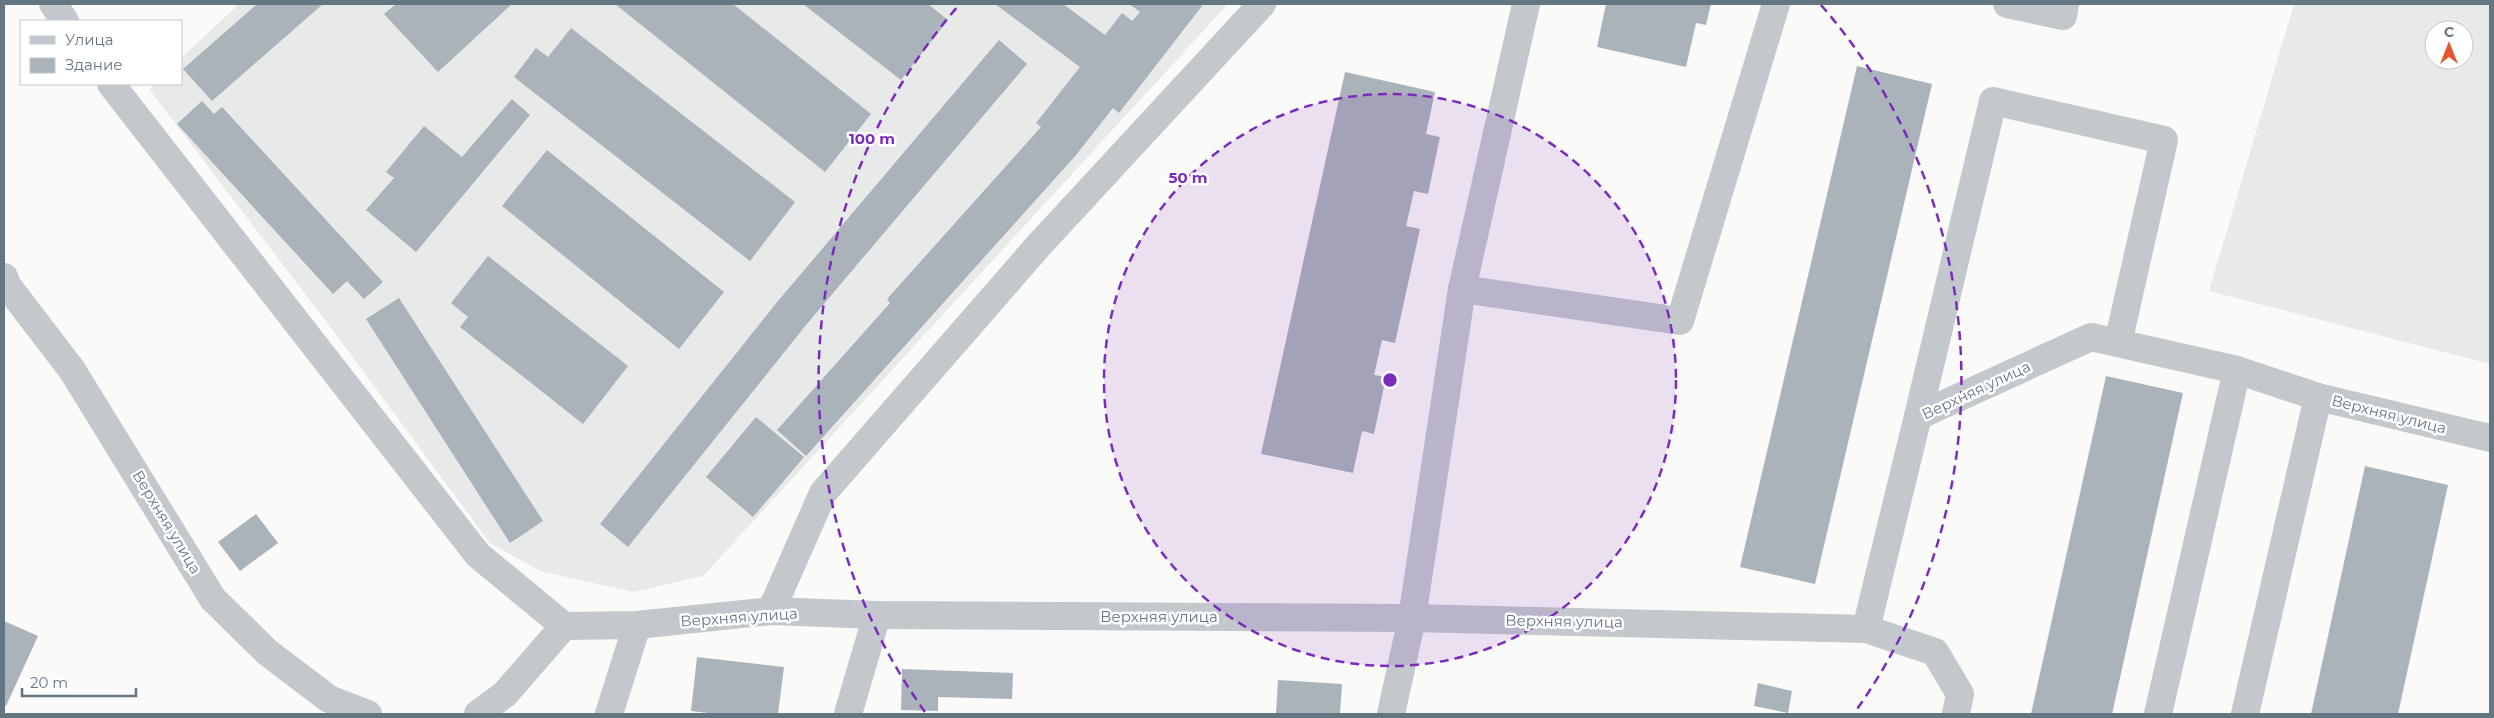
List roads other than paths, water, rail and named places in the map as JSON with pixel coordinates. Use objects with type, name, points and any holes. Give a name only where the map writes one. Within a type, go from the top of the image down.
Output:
[{"type":"street","points":[[53,4],[64,20]]},
{"type":"street","points":[[771,612],[823,493],[1039,245],[1262,4]]},
{"type":"street","points":[[1391,714],[1412,618],[1462,289],[1526,4]]},
{"type":"street","points":[[1462,289],[1680,321],[1776,4]]},
{"type":"street","points":[[2007,4],[2063,16],[2065,4]]},
{"type":"street","points":[[112,85],[478,555],[564,626],[505,694],[478,714]]},
{"type":"street","points":[[1918,416],[1993,102],[2164,140],[2118,343]]},
{"type":"street","name":"Верхняя улица","points":[[5,283],[72,370],[213,599],[267,652],[329,699],[368,714]]},
{"type":"street","name":"Верхняя улица","points":[[564,626],[637,625],[771,612],[877,615],[1412,618],[1866,629],[1918,416],[2091,337],[2237,370],[2318,397],[2490,438]]},
{"type":"street","points":[[2158,714],[2237,370]]},
{"type":"street","points":[[2245,714],[2318,397]]},
{"type":"street","points":[[848,714],[877,615]]},
{"type":"street","points":[[609,714],[637,625]]},
{"type":"street","points":[[1866,629],[1935,652],[1960,694],[1956,714]]}]
